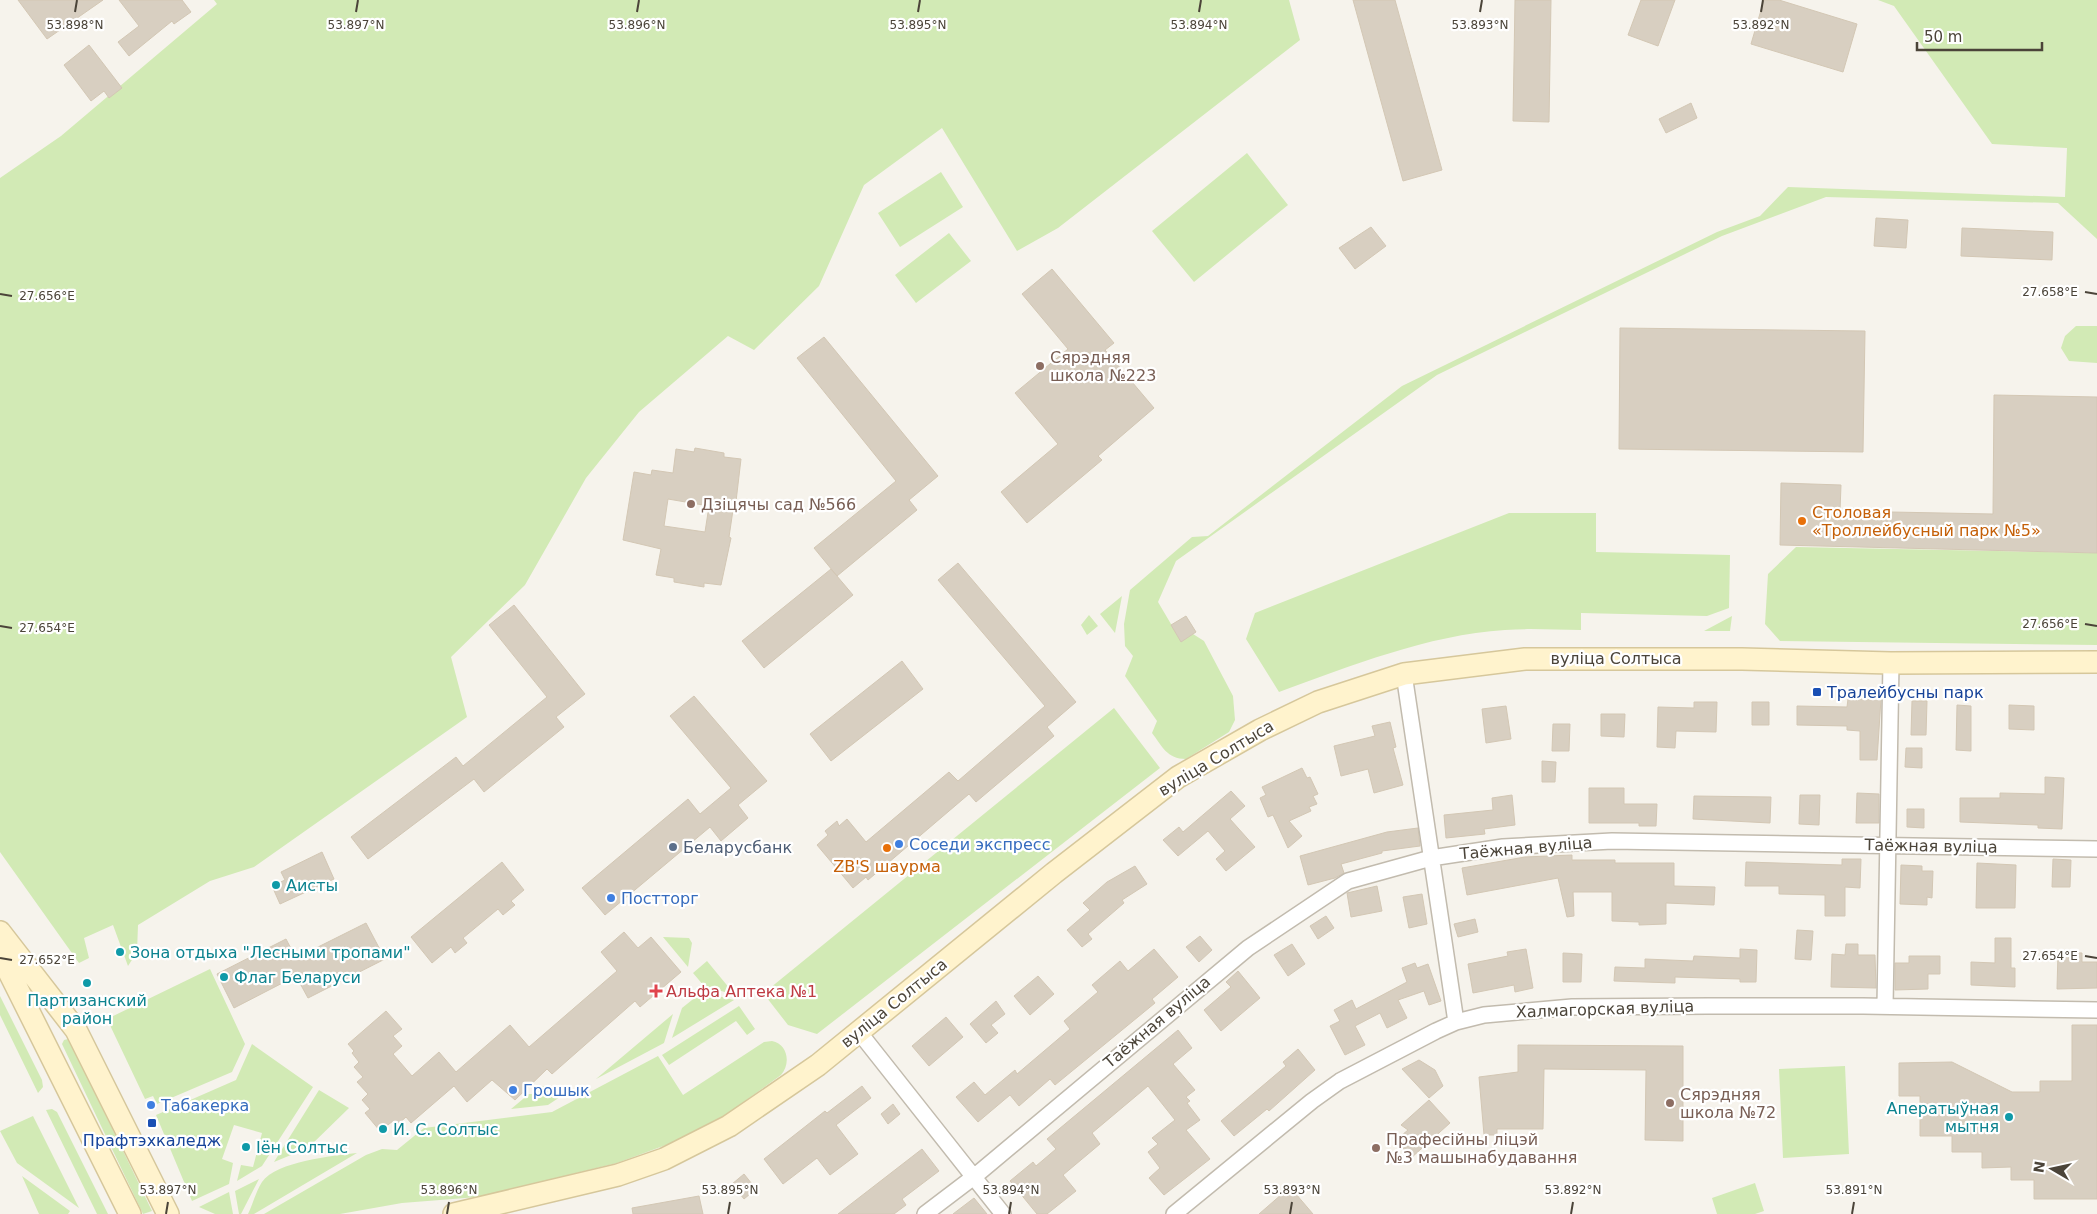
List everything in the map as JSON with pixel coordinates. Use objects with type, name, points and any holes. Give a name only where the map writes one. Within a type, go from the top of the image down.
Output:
[{"type":"main road","name":"вуліца Солтыса","points":[[454,1214],[618,1175],[664,1159],[708,1138],[762,1105],[818,1065],[1003,914],[1178,777],[1260,730],[1318,702],[1404,674],[1492,661],[1559,658],[1890,663],[2097,662]]},
{"type":"main road","points":[[0,932],[76,1030],[168,1214]]},
{"type":"main road","points":[[0,954],[130,1214]]},
{"type":"street","points":[[1885,1006],[1890,663]]},
{"type":"street","points":[[1404,674],[1456,1022]]},
{"type":"street","name":"Таёжная вуліца","points":[[925,1214],[974,1176],[1248,948],[1348,881],[1431,858],[1503,847],[1612,841],[2097,849]]},
{"type":"street","name":"Халмагорская вуліца","points":[[1174,1214],[1312,1100],[1340,1081],[1456,1022],[1484,1015],[1572,1008],[1885,1006],[2097,1010]]},
{"type":"street","points":[[860,1032],[1003,1214]]},
{"type":"green space","points":[[214,0],[1289,0],[1300,40],[1058,228],[1017,251],[942,128],[864,185],[819,286],[754,350],[728,336],[639,412],[586,478],[525,585],[451,657],[467,717],[254,867],[210,881],[138,925],[137,952],[128,966],[113,925],[84,938],[89,958],[79,963],[0,852],[0,178],[61,136],[217,4]]},
{"type":"green space","points":[[1878,0],[2097,0],[2097,239],[2058,203],[1826,197],[1722,236],[1437,375],[1176,561],[1158,602],[1181,641],[1193,634],[1204,641],[1233,696],[1235,720],[1229,732],[1186,759],[1174,757],[1166,751],[1152,733],[1157,721],[1125,676],[1133,656],[1125,646],[1124,624],[1130,590],[1192,537],[1208,536],[1402,386],[1717,232],[1760,216],[1788,187],[2065,197],[2067,148],[1992,144],[1894,6]]},
{"type":"green space","points":[[1247,153],[1288,205],[1194,282],[1152,231]]},
{"type":"green space","points":[[941,172],[963,207],[900,247],[878,213]]},
{"type":"green space","points":[[949,233],[971,261],[916,303],[895,275]]},
{"type":"green space","points":[[2076,326],[2097,326],[2097,363],[2069,361],[2061,348],[2065,336]]},
{"type":"green space","points":[[1509,513],[1596,513],[1596,552],[1730,555],[1729,608],[1707,616],[1581,613],[1581,630],[1514,629],[1447,638],[1390,653],[1279,692],[1246,639],[1255,613]]},
{"type":"green space","points":[[1796,547],[2097,553],[2097,645],[1780,641],[1765,624],[1768,574]]},
{"type":"green space","points":[[1122,596],[1115,633],[1100,614]]},
{"type":"green space","points":[[1089,615],[1098,626],[1087,635],[1081,625]]},
{"type":"green space","points":[[1732,616],[1730,631],[1704,631]]},
{"type":"green space","points":[[1114,708],[1160,768],[817,1034],[788,1025],[767,998],[770,988]]},
{"type":"green space","points":[[663,937],[689,938],[692,943],[688,967]]},
{"type":"green space","points":[[707,961],[735,995],[704,986],[693,973]]},
{"type":"green space","points":[[210,969],[245,1044],[232,1072],[157,1104],[153,1096],[145,1099],[107,1019]]},
{"type":"green space","points":[[702,992],[734,1000],[672,1038],[682,1008]]},
{"type":"green space","points":[[0,996],[42,1080],[43,1087],[38,1093],[0,1015]]},
{"type":"green space","points":[[739,1006],[755,1029],[747,1035],[736,1021],[669,1065],[662,1055]]},
{"type":"green space","points":[[673,1014],[664,1043],[596,1079]]},
{"type":"green space","points":[[68,1039],[152,1211],[143,1214],[62,1044],[64,1040]]},
{"type":"green space","points":[[772,1041],[782,1046],[785,1050],[787,1060],[781,1075],[726,1115],[674,1142],[617,1163],[478,1197],[402,1203],[340,1214],[264,1214],[366,1155],[382,1149],[397,1150],[424,1128],[552,1112],[658,1056],[683,1095],[764,1042]]},
{"type":"green space","points":[[252,1044],[313,1087],[262,1166],[237,1181],[241,1165],[253,1167],[262,1133],[234,1125],[222,1159],[233,1163],[229,1184],[192,1201],[156,1115],[236,1080]]},
{"type":"green space","points":[[1845,1066],[1849,1154],[1783,1158],[1779,1069]]},
{"type":"green space","points":[[543,1086],[548,1086],[560,1097],[548,1105],[511,1109],[529,1094],[535,1094]]},
{"type":"green space","points":[[319,1090],[349,1108],[308,1148],[274,1162]]},
{"type":"green space","points":[[52,1109],[57,1112],[108,1214],[97,1214],[46,1110]]},
{"type":"green space","points":[[33,1116],[79,1208],[17,1163],[0,1131]]},
{"type":"green space","points":[[357,1153],[254,1214],[248,1214],[258,1189],[269,1175],[292,1164]]},
{"type":"green space","points":[[22,1176],[70,1211],[68,1214],[39,1214]]},
{"type":"green space","points":[[259,1179],[241,1214],[239,1214],[235,1191]]},
{"type":"green space","points":[[1755,1183],[1764,1211],[1755,1214],[1717,1214],[1712,1198]]},
{"type":"green space","points":[[229,1192],[233,1214],[215,1214],[199,1207]]},
{"type":"building","points":[[18,0],[103,0],[47,39]]},
{"type":"building","points":[[119,0],[182,0],[191,12],[174,24],[172,21],[129,56],[118,42],[139,26]]},
{"type":"building","points":[[1353,0],[1395,0],[1442,170],[1403,181]]},
{"type":"building","points":[[1515,0],[1551,0],[1549,122],[1513,121]]},
{"type":"building","points":[[1641,0],[1675,0],[1658,46],[1628,35]]},
{"type":"building","points":[[1764,0],[1779,0],[1857,24],[1843,72],[1751,44]]},
{"type":"building","points":[[89,45],[122,88],[109,98],[104,91],[91,101],[64,65]]},
{"type":"building","points":[[1691,103],[1697,118],[1666,133],[1659,119]]},
{"type":"building","points":[[1876,218],[1908,220],[1906,248],[1874,246]]},
{"type":"building","points":[[1371,227],[1386,246],[1355,269],[1339,248]]},
{"type":"building","points":[[1962,228],[2053,232],[2052,260],[1961,256]]},
{"type":"building","points":[[1052,269],[1114,343],[1105,350],[1154,408],[1098,456],[1102,460],[1027,523],[1001,492],[1058,444],[1015,393],[1068,349],[1022,294]]},
{"type":"building","points":[[1620,328],[1865,331],[1863,452],[1619,449]]},
{"type":"building","points":[[824,337],[938,476],[909,500],[917,510],[837,576],[814,548],[896,481],[797,358]]},
{"type":"building","points":[[1994,395],[2097,397],[2097,553],[1780,545],[1781,483],[1841,485],[1840,511],[1993,514]]},
{"type":"building","points":[[695,448],[724,453],[724,457],[741,459],[735,510],[733,510],[729,537],[731,538],[721,585],[704,583],[704,587],[674,582],[674,578],[656,575],[661,549],[623,540],[634,472],[651,475],[652,470],[673,473],[676,449],[694,452]],"holes":[[[668,499],[709,506],[705,532],[664,526]]]},
{"type":"building","points":[[958,563],[1076,702],[1047,727],[1054,736],[976,802],[969,794],[868,880],[866,877],[853,888],[817,845],[828,835],[825,831],[837,821],[839,826],[847,819],[866,842],[949,772],[958,781],[1045,706],[938,580]]},
{"type":"building","points":[[831,569],[853,595],[764,668],[742,641]]},
{"type":"building","points":[[514,605],[585,694],[556,717],[564,727],[484,792],[474,779],[368,859],[351,837],[456,757],[463,766],[547,697],[489,625]]},
{"type":"building","points":[[1186,616],[1196,632],[1181,642],[1171,625]]},
{"type":"building","points":[[902,661],[923,689],[831,761],[810,734]]},
{"type":"building","points":[[694,696],[767,781],[738,805],[748,818],[721,841],[710,827],[605,915],[582,888],[688,799],[700,814],[731,788],[670,716]]},
{"type":"building","points":[[1848,699],[1881,699],[1877,760],[1860,760],[1860,731],[1847,730],[1847,726],[1797,725],[1797,706],[1847,707]]},
{"type":"building","points":[[1912,701],[1927,701],[1926,735],[1911,735]]},
{"type":"building","points":[[1694,702],[1717,702],[1716,732],[1676,731],[1675,748],[1657,747],[1658,707],[1694,708]]},
{"type":"building","points":[[1752,702],[1769,702],[1769,725],[1752,725]]},
{"type":"building","points":[[1957,705],[1971,706],[1971,751],[1956,750]]},
{"type":"building","points":[[2009,705],[2034,706],[2034,730],[2009,729]]},
{"type":"building","points":[[1506,706],[1511,739],[1486,743],[1482,709]]},
{"type":"building","points":[[1601,714],[1625,714],[1624,737],[1601,736]]},
{"type":"building","points":[[1390,722],[1396,747],[1393,748],[1403,785],[1374,793],[1368,769],[1341,776],[1334,746],[1375,736],[1372,726]]},
{"type":"building","points":[[1553,724],[1570,724],[1569,751],[1552,751]]},
{"type":"building","points":[[1906,748],[1922,748],[1922,768],[1905,767]]},
{"type":"building","points":[[1542,761],[1556,762],[1555,782],[1542,782]]},
{"type":"building","points":[[1302,768],[1307,778],[1310,777],[1318,794],[1313,796],[1317,804],[1309,807],[1311,811],[1289,821],[1302,836],[1288,848],[1273,815],[1268,817],[1260,798],[1266,795],[1262,787]]},
{"type":"building","points":[[2045,777],[2064,778],[2062,829],[2038,828],[2038,825],[1960,822],[1960,798],[2000,798],[2000,793],[2045,794]]},
{"type":"building","points":[[1589,788],[1624,788],[1624,804],[1657,804],[1656,826],[1639,826],[1639,823],[1589,823]]},
{"type":"building","points":[[1231,791],[1245,806],[1230,819],[1255,847],[1226,871],[1216,859],[1225,851],[1208,831],[1178,856],[1163,840],[1179,827],[1183,832]]},
{"type":"building","points":[[1857,793],[1879,794],[1879,823],[1856,823]]},
{"type":"building","points":[[1512,795],[1515,825],[1484,829],[1485,834],[1446,838],[1444,815],[1493,810],[1492,798]]},
{"type":"building","points":[[1800,795],[1820,795],[1819,825],[1799,824]]},
{"type":"building","points":[[1694,796],[1771,797],[1770,823],[1693,819]]},
{"type":"building","points":[[1907,809],[1924,809],[1924,828],[1907,827]]},
{"type":"building","points":[[1418,828],[1420,846],[1382,851],[1382,853],[1341,864],[1344,873],[1335,878],[1308,885],[1300,856],[1387,832]]},
{"type":"building","points":[[322,852],[334,879],[280,904],[272,886],[285,880],[281,872]]},
{"type":"building","points":[[1572,855],[1572,860],[1615,860],[1615,863],[1674,863],[1674,886],[1715,887],[1714,905],[1666,903],[1666,924],[1639,925],[1639,922],[1612,921],[1612,892],[1573,892],[1574,916],[1567,917],[1558,878],[1467,895],[1462,868],[1525,857]]},
{"type":"building","points":[[1842,859],[1861,859],[1860,888],[1845,887],[1845,916],[1825,916],[1825,895],[1779,894],[1779,886],[1745,886],[1746,862],[1842,865]]},
{"type":"building","points":[[2053,859],[2071,860],[2070,887],[2052,887]]},
{"type":"building","points":[[502,862],[524,890],[511,901],[515,905],[503,915],[498,909],[463,938],[467,943],[455,953],[451,947],[432,963],[411,937]]},
{"type":"building","points":[[1977,863],[2016,865],[2015,908],[1976,908]]},
{"type":"building","points":[[1901,865],[1922,866],[1922,871],[1933,871],[1932,898],[1927,897],[1927,905],[1900,904]]},
{"type":"building","points":[[1135,866],[1147,884],[1122,900],[1124,903],[1088,934],[1092,939],[1082,947],[1067,930],[1090,910],[1083,903],[1107,882]]},
{"type":"building","points":[[1377,886],[1382,911],[1351,917],[1347,893]]},
{"type":"building","points":[[1422,894],[1427,924],[1409,928],[1403,897]]},
{"type":"building","points":[[1326,916],[1334,928],[1318,939],[1310,926]]},
{"type":"building","points":[[1475,919],[1478,932],[1458,937],[1454,924]]},
{"type":"building","points":[[366,923],[385,959],[308,998],[296,976],[234,1008],[217,974],[286,939],[296,958]]},
{"type":"building","points":[[1797,930],[1813,931],[1811,960],[1795,959]]},
{"type":"building","points":[[624,932],[638,948],[651,937],[681,972],[640,1007],[635,1001],[552,1074],[547,1069],[515,1100],[492,1080],[467,1102],[454,1086],[411,1123],[406,1117],[396,1126],[393,1121],[380,1131],[365,1113],[370,1109],[362,1100],[368,1094],[357,1082],[363,1077],[354,1067],[359,1062],[348,1044],[386,1011],[402,1029],[393,1036],[402,1046],[393,1054],[412,1076],[439,1052],[456,1072],[510,1025],[529,1047],[617,971],[601,952]]},
{"type":"building","points":[[1200,936],[1212,950],[1199,962],[1186,947]]},
{"type":"building","points":[[1995,938],[2011,938],[2011,968],[2015,968],[2015,987],[1971,985],[1971,962],[1995,963]]},
{"type":"building","points":[[1292,944],[1305,964],[1288,976],[1274,955]]},
{"type":"building","points":[[1846,944],[1858,944],[1858,955],[1875,955],[1876,988],[1831,987],[1832,954],[1845,955]]},
{"type":"building","points":[[1154,949],[1178,977],[1152,999],[1155,1003],[1055,1085],[1050,1079],[1019,1106],[1010,1095],[978,1122],[956,1097],[974,1082],[985,1095],[1015,1070],[1017,1074],[1070,1029],[1064,1021],[1098,992],[1092,985],[1120,961],[1128,971]]},
{"type":"building","points":[[1526,949],[1533,988],[1515,992],[1514,985],[1473,993],[1468,964],[1508,956],[1507,952]]},
{"type":"building","points":[[1740,949],[1757,950],[1756,982],[1740,982],[1740,979],[1675,977],[1675,983],[1614,981],[1615,967],[1645,968],[1645,959],[1693,961],[1694,956],[1740,958]]},
{"type":"building","points":[[2058,952],[2082,953],[2082,962],[2097,962],[2097,988],[2057,989]]},
{"type":"building","points":[[1563,953],[1582,954],[1581,982],[1563,982]]},
{"type":"building","points":[[1909,956],[1940,956],[1940,974],[1928,974],[1928,989],[1895,990],[1895,963],[1909,963]]},
{"type":"building","points":[[1415,963],[1417,968],[1428,964],[1441,1001],[1429,1005],[1424,991],[1398,1000],[1407,1018],[1387,1028],[1380,1013],[1355,1026],[1365,1045],[1345,1055],[1330,1026],[1340,1021],[1334,1010],[1352,1000],[1356,1009],[1407,982],[1402,968]]},
{"type":"building","points":[[1238,971],[1260,998],[1221,1031],[1204,1010],[1231,987],[1226,982]]},
{"type":"building","points":[[1038,976],[1054,994],[1030,1015],[1014,996]]},
{"type":"building","points":[[996,1001],[1005,1014],[991,1025],[998,1033],[986,1043],[970,1024]]},
{"type":"building","points":[[946,1017],[963,1037],[929,1066],[912,1046]]},
{"type":"building","name":"Аператыўная мытня","points":[[2072,1025],[2097,1025],[2097,1199],[2034,1199],[2034,1180],[2011,1180],[2011,1167],[1982,1168],[1982,1152],[1952,1152],[1952,1136],[1920,1136],[1920,1096],[1899,1096],[1899,1063],[1952,1062],[2012,1092],[2040,1092],[2040,1081],[2072,1081]]},
{"type":"building","points":[[1178,1030],[1192,1048],[1173,1064],[1195,1090],[1186,1097],[1190,1101],[1187,1103],[1200,1120],[1186,1130],[1210,1159],[1164,1195],[1149,1178],[1160,1168],[1148,1152],[1158,1144],[1152,1138],[1175,1120],[1148,1086],[1092,1133],[1100,1144],[1063,1175],[1076,1191],[1047,1214],[1037,1214],[1010,1181],[1033,1162],[1036,1166],[1056,1149],[1047,1139]]},
{"type":"building","points":[[1518,1045],[1683,1046],[1683,1141],[1645,1140],[1646,1070],[1544,1069],[1543,1129],[1497,1129],[1497,1135],[1484,1135],[1479,1077],[1518,1072]]},
{"type":"building","points":[[1298,1049],[1315,1070],[1269,1111],[1267,1109],[1234,1136],[1221,1121],[1286,1066],[1283,1062]]},
{"type":"building","points":[[1419,1060],[1435,1070],[1443,1086],[1429,1098],[1402,1069]]},
{"type":"building","points":[[862,1086],[871,1098],[836,1125],[858,1154],[830,1175],[817,1158],[783,1184],[764,1159],[825,1111],[827,1113]]},
{"type":"building","points":[[1429,1100],[1450,1123],[1411,1158],[1396,1140],[1408,1130],[1401,1125]]},
{"type":"building","points":[[893,1104],[900,1114],[888,1124],[881,1114]]},
{"type":"building","points":[[922,1149],[939,1171],[902,1199],[906,1205],[894,1214],[838,1214]]},
{"type":"building","points":[[744,1174],[756,1189],[744,1199],[732,1184]]},
{"type":"building","points":[[1290,1187],[1313,1214],[1259,1214]]},
{"type":"building","points":[[699,1196],[703,1214],[633,1214],[632,1208]]},
{"type":"building","points":[[974,1198],[987,1214],[953,1214]]},
{"type":"place","name":"Сярэдняя школа №223","points":[[1040,366]]},
{"type":"place","name":"Дзіцячы сад №566","points":[[691,504]]},
{"type":"place","name":"Столовая «Троллейбусный парк №5»","points":[[1802,521]]},
{"type":"place","name":"Тралейбусны парк","points":[[1817,692]]},
{"type":"place","name":"Соседи экспресс","points":[[899,844]]},
{"type":"place","name":"Беларусбанк","points":[[673,847]]},
{"type":"place","name":"ZB'S шаурма","points":[[887,848]]},
{"type":"place","name":"Аисты","points":[[276,885]]},
{"type":"place","name":"Постторг","points":[[611,898]]},
{"type":"place","name":"Зона отдыха \"Лесными тропами\"","points":[[120,952]]},
{"type":"place","name":"Флаг Беларуси","points":[[224,977]]},
{"type":"place","name":"Партизанский район","points":[[87,983]]},
{"type":"place","name":"Альфа Аптека №1","points":[[656,991]]},
{"type":"place","name":"Грошык","points":[[513,1090]]},
{"type":"place","name":"Сярэдняя школа №72","points":[[1670,1103]]},
{"type":"place","name":"Табакерка","points":[[151,1105]]},
{"type":"place","name":"Аператыўная мытня","points":[[2009,1117]]},
{"type":"place","name":"Прафтэхкаледж","points":[[152,1123]]},
{"type":"place","name":"И. С. Солтыс","points":[[383,1129]]},
{"type":"place","name":"Іён Солтыс","points":[[246,1147]]},
{"type":"place","name":"Прафесійны ліцэй №3 машынабудавання","points":[[1376,1148]]}]
